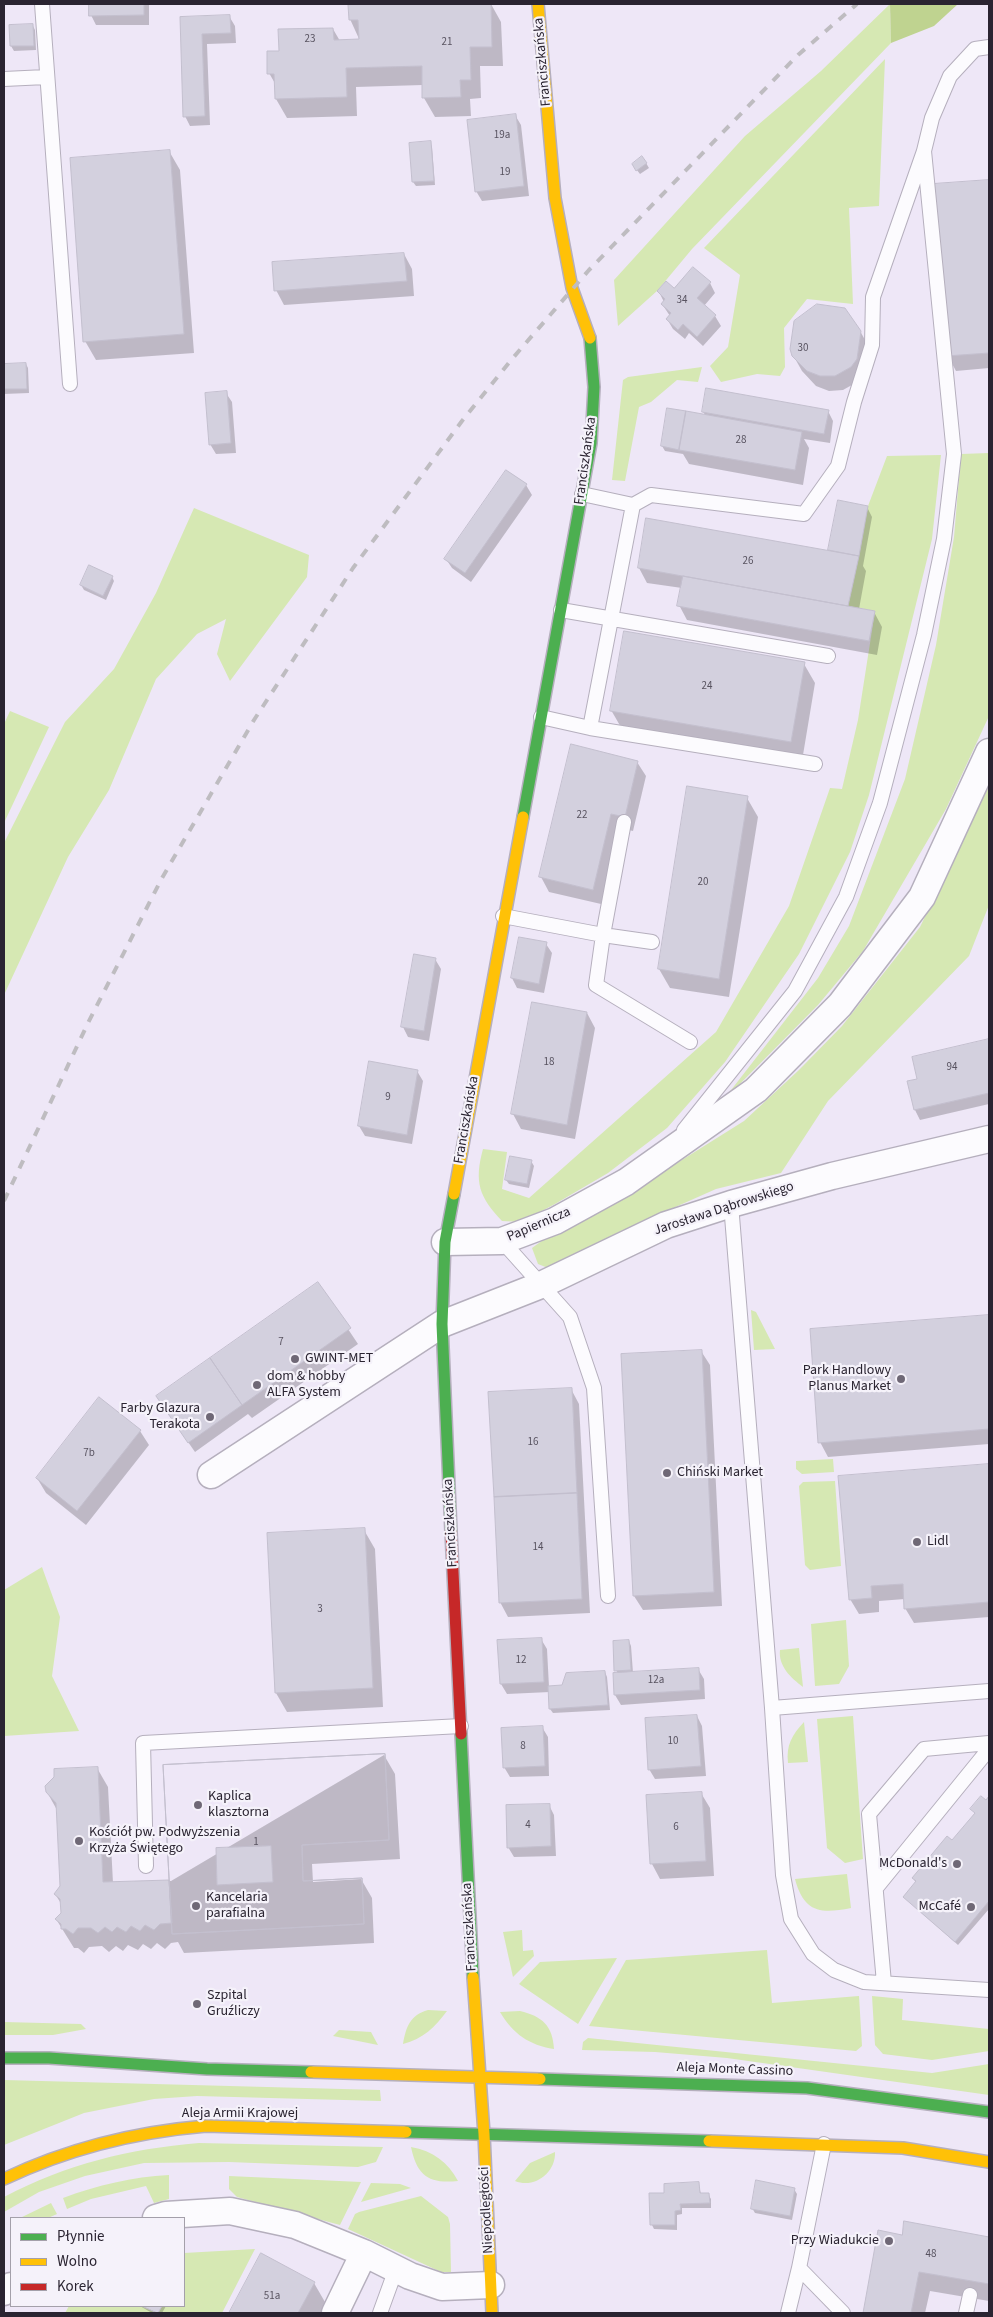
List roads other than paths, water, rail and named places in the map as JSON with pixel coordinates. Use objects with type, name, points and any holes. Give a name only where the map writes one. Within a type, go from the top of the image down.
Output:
[{"type":"street","name":"Franciszkańska","points":[[484,2134],[469,1922],[442,1324],[445,1242],[503,916],[591,443],[594,387],[590,336],[572,288],[555,198],[538,4]]},
{"type":"street","name":"Papiernicza","points":[[445,1242],[502,1241],[555,1221],[626,1182],[756,1090],[840,1005],[922,897],[989,752]]},
{"type":"street","name":"Jarosława Dąbrowskiego","points":[[211,1475],[442,1324],[541,1285],[666,1225],[731,1204],[832,1176],[989,1139]]},
{"type":"street","points":[[4,2058],[49,2058],[207,2069],[479,2077]]},
{"type":"street","name":"Aleja Monte Cassino","points":[[479,2077],[807,2088],[989,2112]]},
{"type":"street","name":"Aleja Armii Krajowej","points":[[4,2179],[67,2151],[121,2137],[172,2128],[225,2126],[484,2134]]},
{"type":"street","points":[[484,2134],[903,2148],[989,2162]]},
{"type":"street","name":"Niepodległości","points":[[484,2134],[492,2313]]},
{"type":"street","points":[[159,2217],[230,2211],[295,2225],[442,2287],[491,2285]]},
{"type":"street","points":[[335,2313],[364,2253]]},
{"type":"lane","points":[[42,4],[70,384]]},
{"type":"lane","points":[[582,494],[633,505],[651,495],[804,514],[838,466],[854,402],[872,345],[873,297],[924,151],[932,118],[950,76],[975,49],[989,47]]},
{"type":"lane","points":[[4,79],[46,77]]},
{"type":"lane","points":[[626,1182],[672,1144],[720,1087],[795,991],[846,897],[880,803],[924,635],[944,539],[954,454],[924,151]]},
{"type":"lane","points":[[590,728],[633,505]]},
{"type":"lane","points":[[561,610],[828,656]]},
{"type":"lane","points":[[541,717],[590,728],[815,764]]},
{"type":"lane","points":[[624,822],[603,934],[596,985],[690,1042]]},
{"type":"lane","points":[[503,916],[652,942]]},
{"type":"lane","points":[[731,1204],[772,1708],[783,1874],[791,1919],[814,1954],[834,1970],[864,1982],[989,1990]]},
{"type":"lane","points":[[502,1241],[570,1317],[594,1388],[608,1596]]},
{"type":"lane","points":[[772,1708],[989,1690]]},
{"type":"lane","points":[[146,1866],[143,1743],[461,1726]]},
{"type":"lane","points":[[884,1983],[869,1814],[924,1749],[989,1743]]},
{"type":"lane","points":[[876,1888],[989,1749]]},
{"type":"lane","points":[[788,2313],[824,2144]]},
{"type":"lane","points":[[799,2268],[843,2313]]},
{"type":"lane","points":[[380,2313],[396,2269]]},
{"type":"lane","points":[[966,2313],[970,2295]]},
{"type":"railway","points":[[4,1201],[88,1023],[162,878],[254,720],[353,568],[462,421],[512,359],[589,270],[798,55],[857,4]]},
{"type":"place","name":"GWINT-MET","points":[[295,1359]]},
{"type":"place","name":"Park Handlowy Planus Market","points":[[901,1379]]},
{"type":"place","name":"dom & hobby ALFA System","points":[[257,1385]]},
{"type":"place","name":"Farby Glazura Terakota","points":[[210,1417]]},
{"type":"place","name":"Chiński Market","points":[[667,1473]]},
{"type":"place","name":"Lidl","points":[[917,1542]]},
{"type":"place","name":"Kaplica klasztorna","points":[[198,1805]]},
{"type":"place","name":"Kościół pw. Podwyższenia Krzyża Świętego","points":[[79,1841]]},
{"type":"place","name":"McDonald's","points":[[957,1864]]},
{"type":"place","name":"Kancelaria parafialna","points":[[196,1906]]},
{"type":"place","name":"McCafé","points":[[971,1907]]},
{"type":"place","name":"Szpital Gruźliczy","points":[[197,2004]]},
{"type":"place","name":"Przy Wiadukcie","points":[[889,2241]]}]
